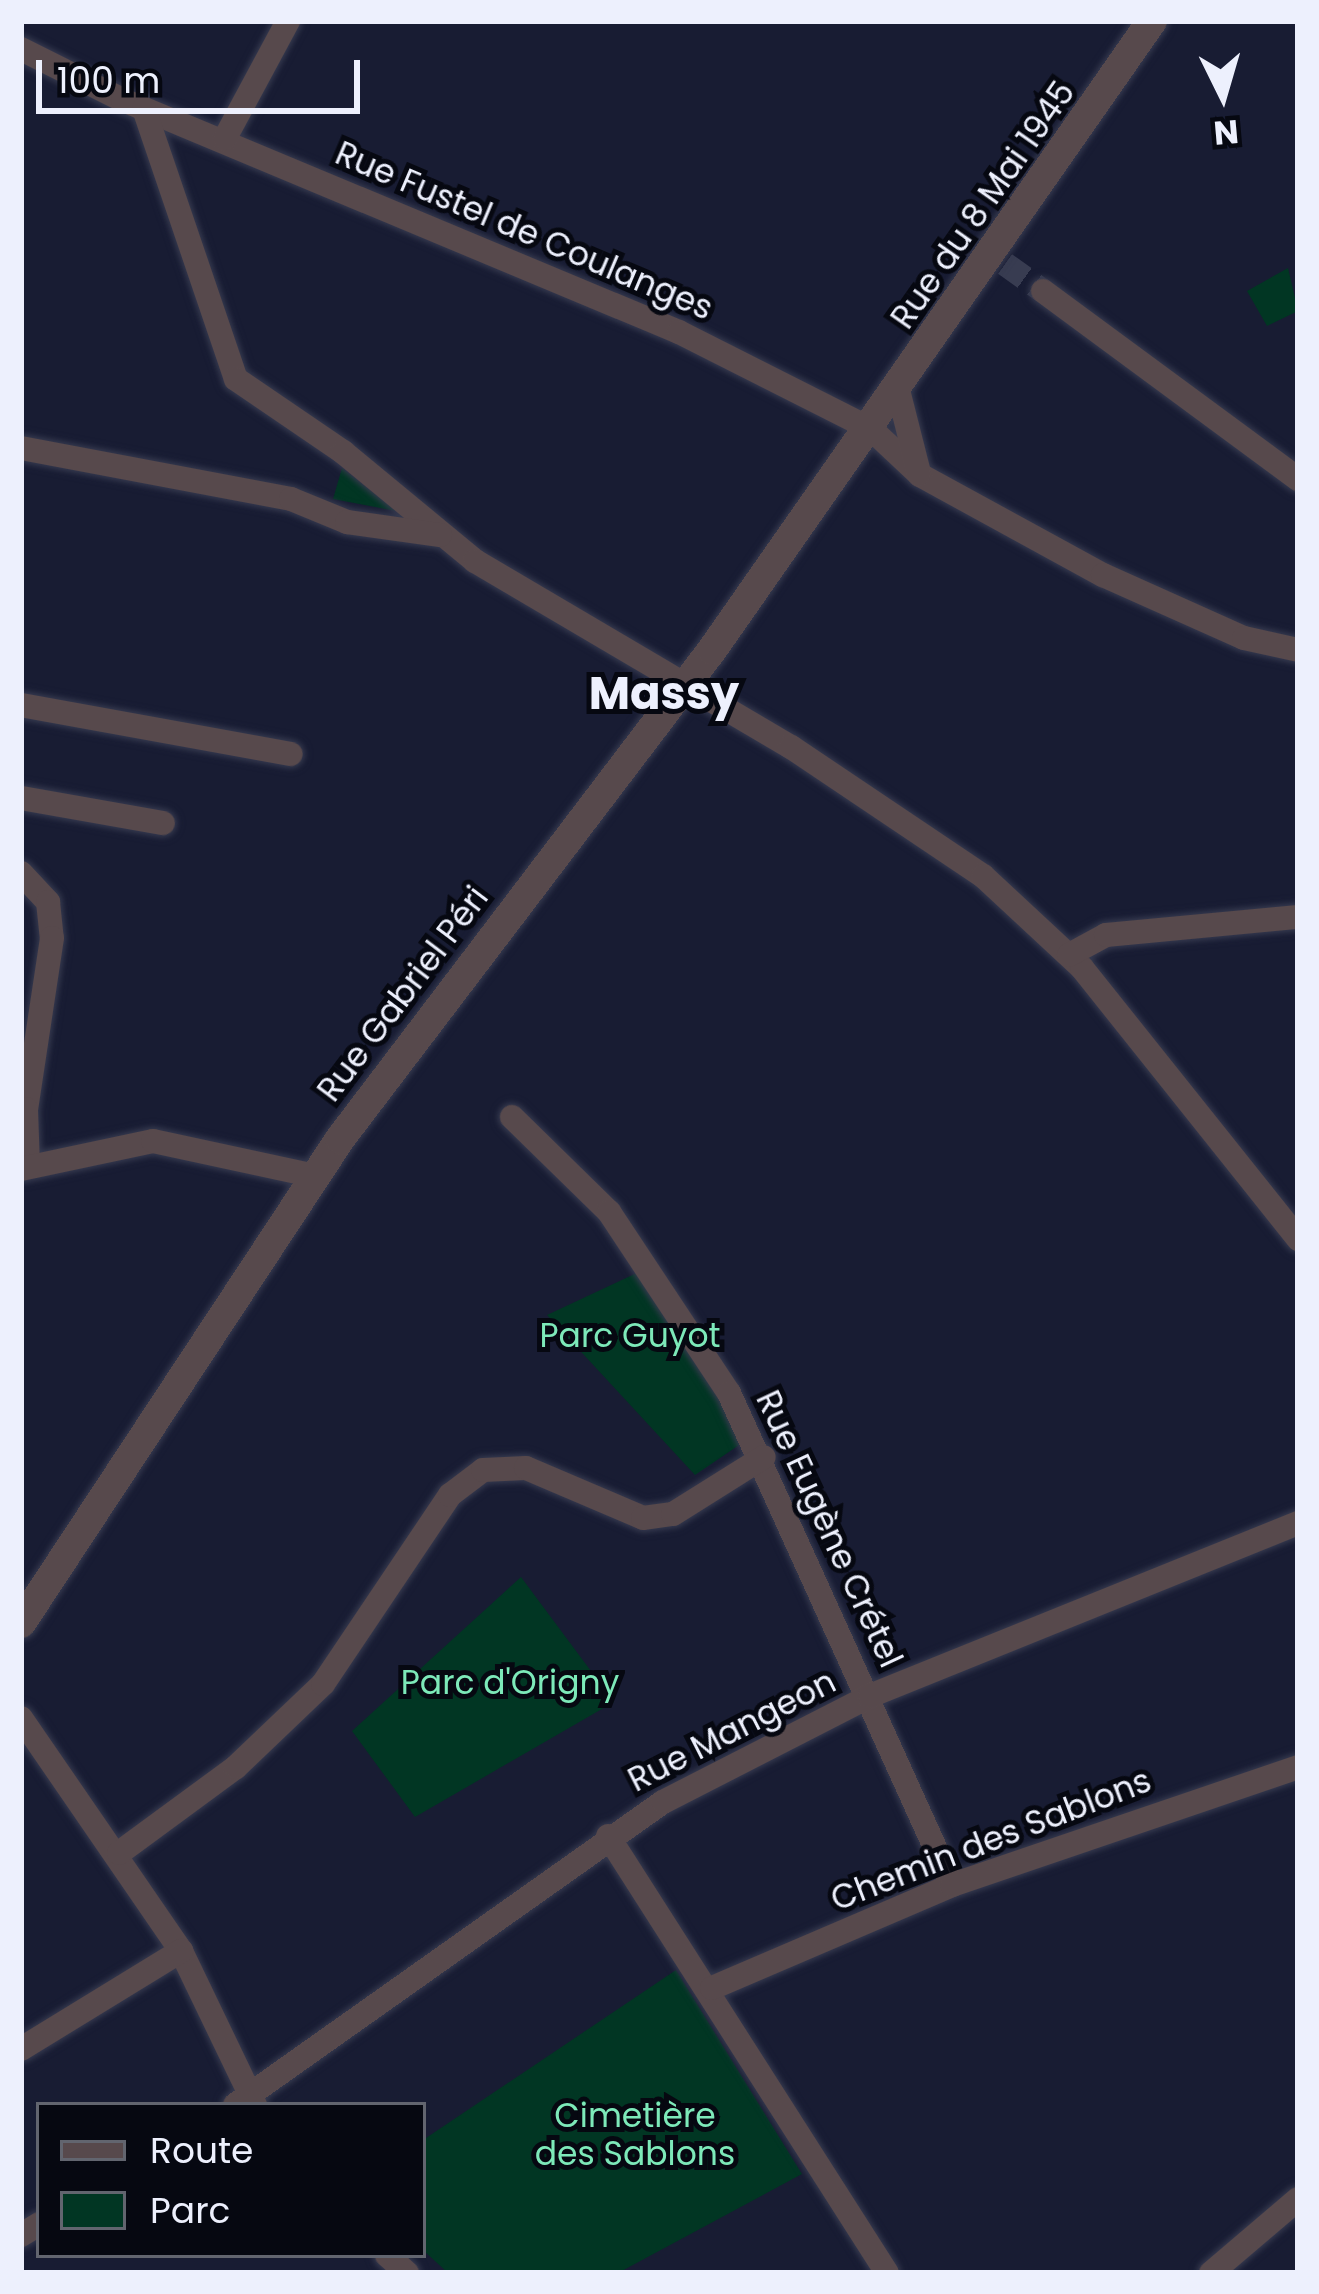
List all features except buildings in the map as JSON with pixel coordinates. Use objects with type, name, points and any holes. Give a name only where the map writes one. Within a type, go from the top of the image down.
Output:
[{"type":"street","points":[[225,138],[288,21]]},
{"type":"street","name":"Rue du 8 Mai 1945","points":[[871,429],[999,260],[1152,21]]},
{"type":"street","name":"Rue Fustel de Coulanges","points":[[21,49],[144,109],[225,138],[679,332],[871,429],[920,475],[1193,618],[1298,650]]},
{"type":"street","points":[[144,109],[236,379],[343,452],[440,535],[791,747],[983,876],[1070,955],[1298,1239]]},
{"type":"street","points":[[1043,291],[1298,479]]},
{"type":"street","points":[[898,390],[920,475]]},
{"type":"street","name":"Rue Gabriel Péri","points":[[21,1623],[315,1176],[686,687],[871,429]]},
{"type":"street","points":[[21,448],[291,499],[346,522],[440,535]]},
{"type":"street","points":[[21,704],[291,754]]},
{"type":"street","points":[[21,798],[163,823]]},
{"type":"street","points":[[21,873],[48,902],[52,938],[26,1109],[25,1168],[153,1141],[315,1176]]},
{"type":"street","points":[[1070,955],[1106,935],[1298,917]]},
{"type":"street","name":"Rue Eugène Crétel","points":[[512,1117],[609,1212],[684,1318],[764,1457],[952,1885]]},
{"type":"street","points":[[119,1853],[236,1767],[322,1684],[450,1495],[482,1470],[526,1468],[643,1518],[673,1514],[764,1457]]},
{"type":"street","name":"Rue Mangeon","points":[[247,2101],[608,1836],[870,1696],[1298,1523]]},
{"type":"street","points":[[21,1718],[119,1853],[181,1951],[247,2101]]},
{"type":"street","name":"Chemin des Sablons","points":[[712,1988],[952,1885],[1298,1767]]},
{"type":"street","points":[[608,1836],[712,1988],[887,2273]]},
{"type":"street","points":[[21,2049],[181,1951]]},
{"type":"street","points":[[1211,2273],[1298,2199]]},
{"type":"green space","points":[[1288,268],[1298,311],[1267,326],[1247,291]]},
{"type":"green space","points":[[342,468],[396,511],[333,499]]},
{"type":"green space","name":"Parc Guyot","points":[[641,1271],[748,1439],[695,1475],[547,1315]]},
{"type":"green space","name":"Parc d'Origny","points":[[521,1577],[614,1702],[415,1817],[352,1731]]},
{"type":"green space","name":"Cimetière des Sablons","points":[[676,1970],[802,2174],[618,2273],[448,2273],[426,2253],[426,2138]]},
{"type":"tunnel","points":[[1005,264],[1043,291]]},
{"type":"district","name":"Massy","points":[[664,694]]}]
